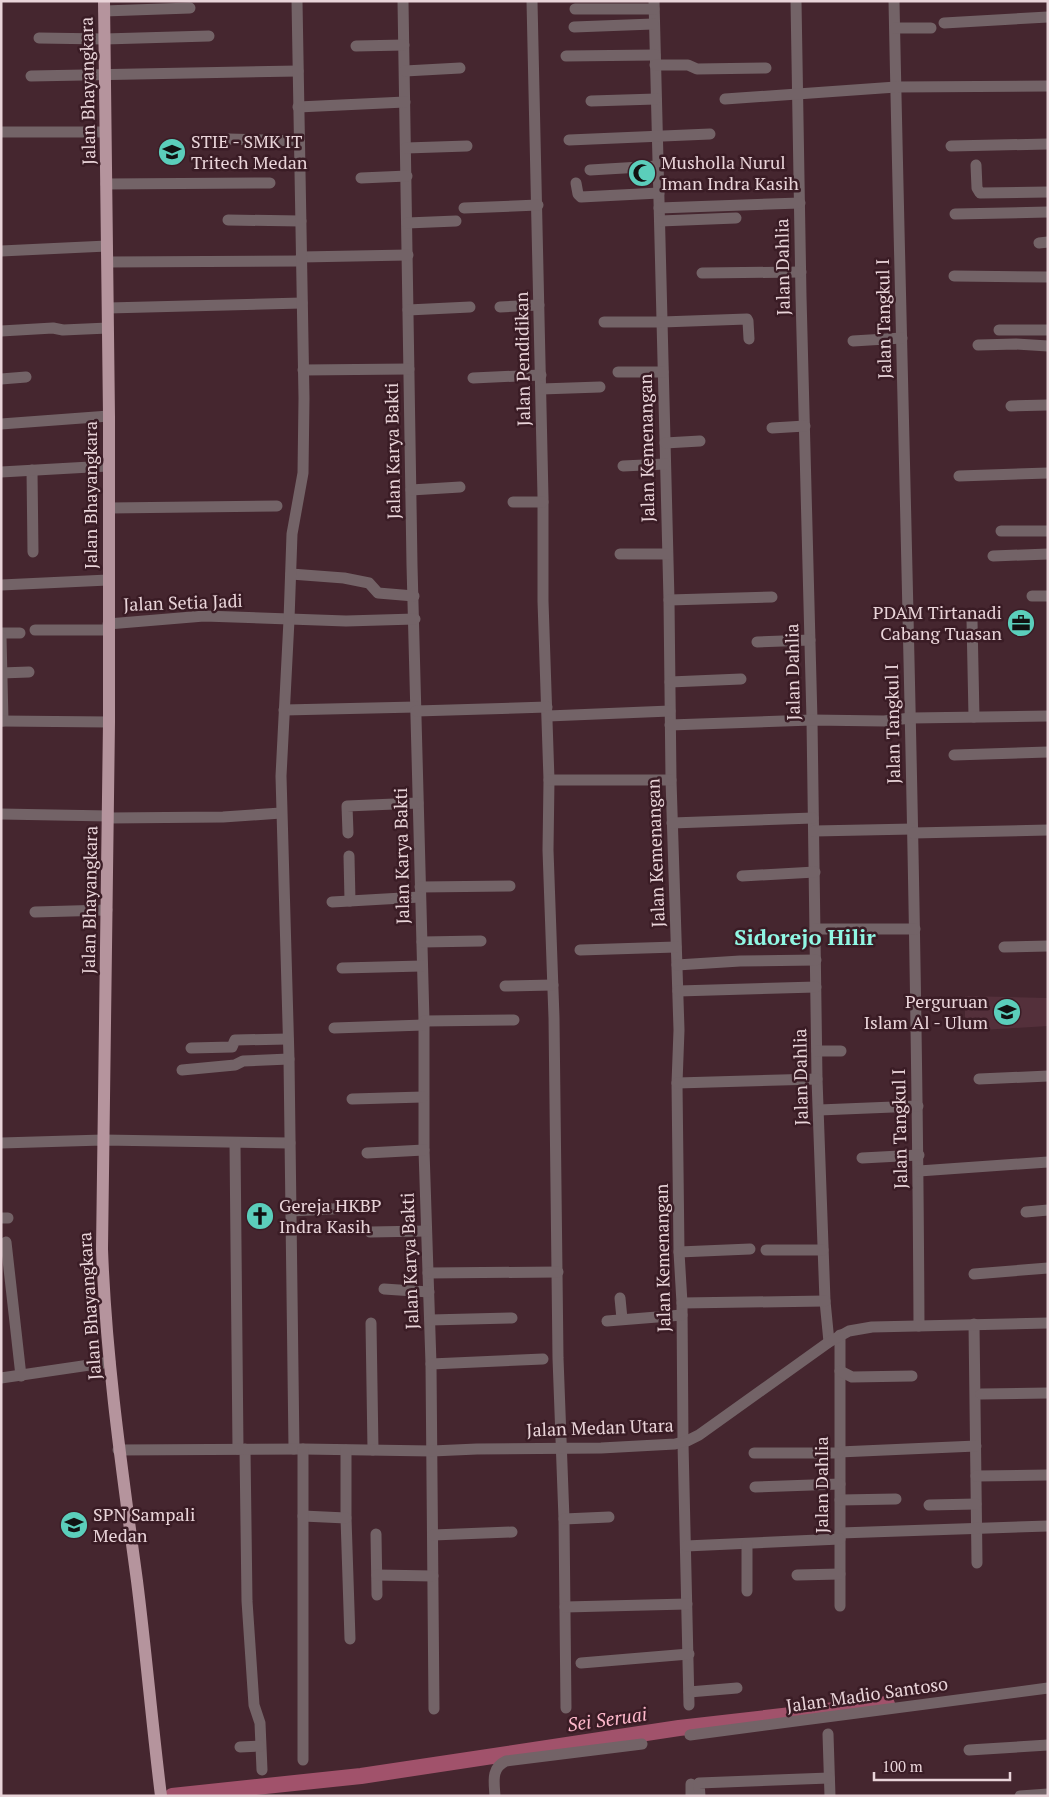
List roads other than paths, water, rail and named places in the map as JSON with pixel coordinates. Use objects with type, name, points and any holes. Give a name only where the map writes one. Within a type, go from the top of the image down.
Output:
[{"type":"main road","name":"Jalan Bhayangkara","points":[[104,6],[109,416],[109,817],[102,1249],[118,1450],[137,1583],[161,1796]]},
{"type":"street","points":[[297,1],[304,461],[302,486],[292,534],[281,813],[285,902],[290,1211],[303,1516],[303,1760]]},
{"type":"street","name":"Jalan Karya Bakti","points":[[403,1],[411,490],[424,1023],[424,1150],[431,1364],[434,1709]]},
{"type":"street","name":"Jalan Pendidikan","points":[[532,1],[538,205],[544,502],[543,601],[547,711]]},
{"type":"street","name":"Jalan Dahlia","points":[[796,1],[812,720],[817,1051],[825,1300],[829,1342]]},
{"type":"street","name":"Jalan Tangkul I","points":[[894,1],[911,718],[919,1155],[920,1326]]},
{"type":"street","points":[[575,8],[654,5]]},
{"type":"street","name":"Jalan Kemenangan","points":[[654,5],[669,600],[672,823],[678,991],[679,1252],[682,1303],[682,1443],[689,1705]]},
{"type":"street","points":[[104,6],[190,8]]},
{"type":"street","points":[[944,23],[1048,17]]},
{"type":"street","points":[[574,26],[653,24]]},
{"type":"street","points":[[894,28],[931,28]]},
{"type":"street","points":[[39,38],[104,39],[208,36]]},
{"type":"street","points":[[356,46],[404,45]]},
{"type":"street","points":[[566,56],[655,60],[688,65],[696,69],[766,68]]},
{"type":"street","points":[[405,70],[460,68]]},
{"type":"street","points":[[31,76],[298,71]]},
{"type":"street","points":[[725,98],[798,95],[896,87],[1048,86]]},
{"type":"street","points":[[591,101],[656,99]]},
{"type":"street","points":[[298,106],[405,102]]},
{"type":"street","points":[[1,132],[105,132]]},
{"type":"street","points":[[569,140],[710,134]]},
{"type":"street","points":[[228,139],[299,141]]},
{"type":"street","points":[[951,146],[1048,144]]},
{"type":"street","points":[[406,148],[467,146]]},
{"type":"street","points":[[976,164],[977,188],[980,193],[1048,192]]},
{"type":"street","points":[[590,170],[658,166]]},
{"type":"street","points":[[361,178],[406,176]]},
{"type":"street","points":[[106,184],[270,183]]},
{"type":"street","points":[[576,183],[578,195],[583,197],[659,193]]},
{"type":"street","points":[[659,208],[800,203]]},
{"type":"street","points":[[464,208],[538,205]]},
{"type":"street","points":[[955,214],[1048,212]]},
{"type":"street","points":[[660,221],[736,218]]},
{"type":"street","points":[[228,220],[301,221]]},
{"type":"street","points":[[407,222],[456,221]]},
{"type":"street","points":[[1,251],[107,246]]},
{"type":"street","points":[[108,262],[301,259],[408,255]]},
{"type":"street","points":[[702,273],[801,272]]},
{"type":"street","points":[[954,276],[1048,277]]},
{"type":"street","points":[[108,308],[302,303]]},
{"type":"street","points":[[500,307],[539,305]]},
{"type":"street","points":[[408,310],[470,307]]},
{"type":"street","points":[[604,322],[747,319],[749,339]]},
{"type":"street","points":[[1,331],[52,328],[63,330],[108,328]]},
{"type":"street","points":[[999,330],[1048,330]]},
{"type":"street","points":[[853,341],[902,338]]},
{"type":"street","points":[[978,346],[1016,344],[1048,346]]},
{"type":"street","points":[[304,370],[409,369]]},
{"type":"street","points":[[618,372],[663,372]]},
{"type":"street","points":[[473,378],[541,375]]},
{"type":"street","points":[[1,379],[26,377]]},
{"type":"street","points":[[541,389],[600,387]]},
{"type":"street","points":[[1011,406],[1048,405]]},
{"type":"street","points":[[1,424],[109,416]]},
{"type":"street","points":[[772,428],[805,426]]},
{"type":"street","points":[[665,443],[700,441]]},
{"type":"street","points":[[623,466],[665,464]]},
{"type":"street","points":[[1,472],[108,466]]},
{"type":"street","points":[[32,470],[33,552]]},
{"type":"street","points":[[959,476],[1048,473]]},
{"type":"street","points":[[411,490],[460,487]]},
{"type":"street","points":[[513,502],[544,502]]},
{"type":"street","points":[[109,508],[277,506]]},
{"type":"street","points":[[1000,531],[1048,531]]},
{"type":"street","points":[[620,554],[667,554]]},
{"type":"street","points":[[993,556],[1048,554]]},
{"type":"street","points":[[291,574],[344,578],[371,584],[378,593],[414,596]]},
{"type":"street","points":[[1,586],[108,580]]},
{"type":"street","points":[[1032,596],[1048,596]]},
{"type":"street","points":[[669,600],[772,598]]},
{"type":"street","name":"Jalan Setia Jadi","points":[[35,630],[108,627],[204,616],[346,621],[415,619]]},
{"type":"street","points":[[972,620],[974,718]]},
{"type":"street","points":[[20,633],[1,635],[2,721],[109,722]]},
{"type":"street","points":[[757,642],[810,640]]},
{"type":"street","points":[[2,673],[29,672]]},
{"type":"street","points":[[670,682],[741,679]]},
{"type":"street","points":[[284,710],[670,711]]},
{"type":"street","points":[[547,711],[549,780],[548,850],[553,985],[558,1358],[564,1519],[566,1708]]},
{"type":"street","points":[[670,725],[812,720],[884,721],[911,718],[1048,716]]},
{"type":"street","points":[[954,755],[1048,752]]},
{"type":"street","points":[[549,780],[671,780]]},
{"type":"street","points":[[348,833],[347,806],[418,803]]},
{"type":"street","points":[[1,814],[109,817],[223,817],[281,813]]},
{"type":"street","points":[[672,823],[813,818]]},
{"type":"street","points":[[814,831],[1048,830]]},
{"type":"street","points":[[349,856],[350,901]]},
{"type":"street","points":[[742,876],[815,872]]},
{"type":"street","points":[[332,902],[420,892],[510,886]]},
{"type":"street","points":[[35,912],[107,910]]},
{"type":"street","points":[[815,929],[915,929]]},
{"type":"street","points":[[422,942],[481,941]]},
{"type":"street","points":[[580,950],[676,946]]},
{"type":"street","points":[[1004,947],[1048,946]]},
{"type":"street","points":[[677,964],[816,960]]},
{"type":"street","points":[[342,968],[422,966]]},
{"type":"street","points":[[505,986],[553,985]]},
{"type":"street","points":[[678,991],[816,987]]},
{"type":"street","points":[[334,1028],[514,1020]]},
{"type":"street","points":[[191,1048],[232,1047],[235,1040],[288,1039]]},
{"type":"street","points":[[817,1051],[841,1051]]},
{"type":"street","points":[[182,1070],[234,1065],[243,1061],[288,1059]]},
{"type":"street","points":[[979,1079],[1048,1076]]},
{"type":"street","points":[[677,1083],[818,1079]]},
{"type":"street","points":[[352,1099],[423,1097]]},
{"type":"street","points":[[819,1110],[918,1106]]},
{"type":"street","points":[[1,1143],[103,1140],[290,1143]]},
{"type":"street","points":[[235,1143],[247,1601],[254,1705],[260,1723],[262,1770]]},
{"type":"street","points":[[367,1153],[424,1150]]},
{"type":"street","points":[[862,1158],[919,1155]]},
{"type":"street","points":[[919,1171],[1048,1162]]},
{"type":"street","points":[[290,1211],[351,1208]]},
{"type":"street","points":[[1026,1212],[1048,1210]]},
{"type":"street","points":[[370,1232],[426,1231]]},
{"type":"street","points":[[6,1242],[21,1376]]},
{"type":"street","points":[[679,1252],[750,1250]]},
{"type":"street","points":[[766,1250],[823,1250]]},
{"type":"street","points":[[974,1274],[1048,1268]]},
{"type":"street","points":[[428,1273],[558,1272]]},
{"type":"street","points":[[384,1289],[429,1292]]},
{"type":"street","points":[[620,1298],[622,1319]]},
{"type":"street","points":[[682,1303],[825,1300]]},
{"type":"street","points":[[607,1321],[682,1315]]},
{"type":"street","points":[[430,1320],[512,1318]]},
{"type":"street","name":"Jalan Medan Utara","points":[[118,1450],[299,1449],[432,1451],[642,1447],[682,1443],[699,1436],[840,1335],[860,1329],[1048,1323]]},
{"type":"street","points":[[372,1324],[373,1450]]},
{"type":"street","points":[[974,1324],[978,1391],[976,1446],[977,1563]]},
{"type":"street","name":"Jalan Dahlia","points":[[840,1335],[840,1606]]},
{"type":"street","points":[[431,1364],[543,1359]]},
{"type":"street","points":[[1,1378],[110,1362]]},
{"type":"street","points":[[840,1371],[852,1377],[912,1376]]},
{"type":"street","points":[[978,1391],[1036,1386]]},
{"type":"street","points":[[978,1391],[1048,1393]]},
{"type":"street","points":[[754,1453],[839,1452],[976,1446]]},
{"type":"street","points":[[346,1450],[350,1639]]},
{"type":"street","points":[[976,1476],[1048,1474]]},
{"type":"street","points":[[755,1487],[840,1484]]},
{"type":"street","points":[[840,1500],[896,1499]]},
{"type":"street","points":[[929,1505],[976,1504]]},
{"type":"street","points":[[303,1516],[346,1518]]},
{"type":"street","points":[[564,1519],[609,1518]]},
{"type":"street","points":[[686,1546],[747,1544],[976,1528],[1048,1526]]},
{"type":"street","points":[[433,1534],[512,1532]]},
{"type":"street","points":[[376,1534],[377,1595]]},
{"type":"street","points":[[747,1544],[747,1591]]},
{"type":"street","points":[[797,1575],[840,1574]]},
{"type":"street","points":[[377,1575],[433,1576]]},
{"type":"street","points":[[565,1607],[687,1604]]},
{"type":"street","points":[[583,1659],[688,1651]]},
{"type":"street","points":[[689,1692],[737,1688]]},
{"type":"street","name":"Jalan Madio Santoso","points":[[690,1735],[1048,1688]]},
{"type":"street","points":[[828,1734],[830,1796]]},
{"type":"street","points":[[495,1796],[494,1772],[500,1764],[506,1761],[642,1744]]},
{"type":"street","points":[[969,1750],[1048,1745]]},
{"type":"street","points":[[240,1747],[260,1746]]},
{"type":"street","points":[[700,1796],[700,1783],[830,1778]]},
{"type":"street","points":[[691,1784],[691,1796]]},
{"type":"street","points":[[1020,1796],[1048,1794]]},
{"type":"waterway","name":"Sei Seruai","points":[[172,1796],[361,1776],[679,1728],[887,1704]]},
{"type":"place","name":"STIE - SMK IT Tritech Medan","points":[[172,152]]},
{"type":"place","name":"Musholla Nurul Iman Indra Kasih","points":[[642,173]]},
{"type":"place","name":"PDAM Tirtanadi Cabang Tuasan","points":[[1021,623]]},
{"type":"place","name":"Perguruan Islam Al - Ulum","points":[[1007,1012]]},
{"type":"place","name":"Gereja HKBP Indra Kasih","points":[[260,1216]]},
{"type":"place","name":"SPN Sampali Medan","points":[[74,1525]]},
{"type":"district","name":"Sidorejo Hilir","points":[[805,937]]}]
